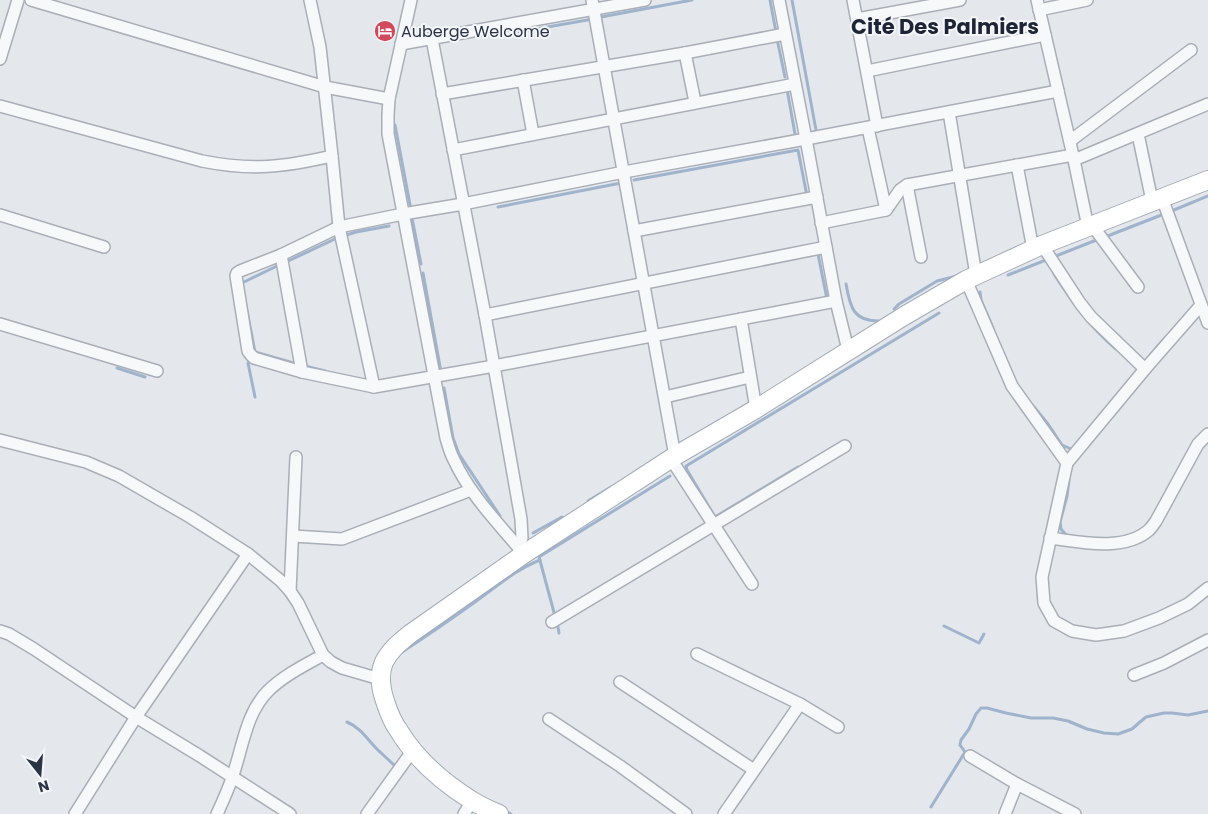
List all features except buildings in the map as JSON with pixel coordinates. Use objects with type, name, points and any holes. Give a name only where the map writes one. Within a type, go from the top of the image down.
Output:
[{"type":"main road","points":[[499,814],[468,808],[413,750],[398,731],[383,697],[380,679],[384,663],[391,651],[410,634],[521,550],[971,277],[1038,247],[1208,180]]},
{"type":"street","points":[[0,60],[18,0]]},
{"type":"street","points":[[31,0],[325,87],[389,99]]},
{"type":"street","points":[[310,0],[320,47],[340,227],[374,387]]},
{"type":"street","points":[[411,0],[389,99],[388,134],[446,438],[453,458],[471,490],[521,550]]},
{"type":"street","points":[[401,44],[593,4],[645,0]]},
{"type":"street","points":[[778,0],[836,301],[848,350]]},
{"type":"street","points":[[853,0],[867,71],[873,127],[886,210]]},
{"type":"street","points":[[857,19],[960,0]]},
{"type":"street","points":[[1087,0],[1038,5],[1090,226],[1138,287]]},
{"type":"street","points":[[593,4],[665,396],[673,457],[752,584]]},
{"type":"street","points":[[442,94],[785,34]]},
{"type":"street","points":[[867,71],[1045,35]]},
{"type":"street","points":[[432,38],[485,314],[521,519],[521,550]]},
{"type":"street","points":[[1070,141],[1191,50]]},
{"type":"street","points":[[685,53],[695,102]]},
{"type":"street","points":[[523,80],[533,134]]},
{"type":"street","points":[[453,150],[795,84]]},
{"type":"street","points":[[836,301],[374,387],[302,372],[251,356],[248,351],[236,276],[237,273],[340,227],[1058,91]]},
{"type":"street","points":[[821,223],[886,210],[900,190],[906,185],[1074,157],[1138,134],[1208,104]]},
{"type":"street","points":[[0,106],[202,161],[223,165],[269,167],[290,165],[332,156]]},
{"type":"street","points":[[950,112],[960,176],[971,277],[1004,369],[1012,386],[1067,463]]},
{"type":"street","points":[[1138,134],[1157,199],[1208,323]]},
{"type":"street","points":[[1017,165],[1038,247],[1091,317],[1145,369]]},
{"type":"street","points":[[906,185],[921,257]]},
{"type":"street","points":[[634,231],[817,197]]},
{"type":"street","points":[[0,215],[104,247]]},
{"type":"street","points":[[485,314],[826,247]]},
{"type":"street","points":[[280,255],[302,372]]},
{"type":"street","points":[[1201,306],[1145,369],[1067,463],[1042,577],[1044,603],[1054,622],[1072,632],[1096,634],[1124,630],[1159,618],[1188,604],[1208,588]]},
{"type":"street","points":[[741,319],[756,409]]},
{"type":"street","points":[[0,324],[157,371]]},
{"type":"street","points":[[665,396],[750,377]]},
{"type":"street","points":[[1050,538],[1090,544],[1122,542],[1137,538],[1149,530],[1156,521],[1198,444],[1208,434]]},
{"type":"street","points":[[0,440],[86,462],[119,476],[190,516],[248,554],[281,581],[298,602],[323,655],[331,662],[342,668],[380,679]]},
{"type":"street","points":[[552,622],[845,446]]},
{"type":"street","points":[[290,591],[296,458]]},
{"type":"street","points":[[292,536],[342,539],[471,490]]},
{"type":"street","points":[[74,814],[136,717],[248,554]]},
{"type":"street","points":[[0,631],[9,634],[34,649],[136,717],[290,814]]},
{"type":"street","points":[[1134,675],[1164,663],[1208,640]]},
{"type":"street","points":[[696,654],[800,704],[838,726]]},
{"type":"street","points":[[217,814],[233,777],[251,715],[259,701],[280,681],[323,655]]},
{"type":"street","points":[[620,682],[754,770]]},
{"type":"street","points":[[729,813],[754,770],[800,704]]},
{"type":"street","points":[[549,719],[620,766],[686,814]]},
{"type":"street","points":[[367,814],[413,750]]},
{"type":"street","points":[[970,756],[1017,784],[1075,814]]},
{"type":"street","points":[[1005,814],[1017,784]]},
{"type":"waterway","points":[[601,17],[692,0]]},
{"type":"waterway","points":[[770,0],[776,32]]},
{"type":"waterway","points":[[792,0],[816,130]]},
{"type":"waterway","points":[[519,32],[593,19]]},
{"type":"waterway","points":[[777,39],[785,77]]},
{"type":"waterway","points":[[787,89],[795,134]]},
{"type":"waterway","points":[[395,125],[411,210]]},
{"type":"waterway","points":[[634,180],[798,150],[807,196]]},
{"type":"waterway","points":[[498,207],[621,183]]},
{"type":"waterway","points":[[1174,210],[1208,196]]},
{"type":"waterway","points":[[1105,237],[1164,214]]},
{"type":"waterway","points":[[412,218],[421,264]]},
{"type":"waterway","points":[[284,263],[337,238],[356,232],[389,226]]},
{"type":"waterway","points":[[1056,256],[1099,239]]},
{"type":"waterway","points":[[818,254],[827,299]]},
{"type":"waterway","points":[[1008,275],[1046,260]]},
{"type":"waterway","points":[[242,285],[242,283],[279,265]]},
{"type":"waterway","points":[[423,273],[441,372]]},
{"type":"waterway","points":[[1054,274],[1082,314],[1116,349]]},
{"type":"waterway","points":[[894,309],[937,281],[957,276]]},
{"type":"waterway","points":[[846,284],[854,311],[863,318],[881,323]]},
{"type":"waterway","points":[[980,292],[981,300],[993,328]]},
{"type":"waterway","points":[[246,306],[255,352],[297,364]]},
{"type":"waterway","points":[[715,517],[686,466],[939,313]]},
{"type":"waterway","points":[[1151,354],[1165,338]]},
{"type":"waterway","points":[[249,361],[255,397]]},
{"type":"waterway","points":[[305,366],[325,371]]},
{"type":"waterway","points":[[117,368],[145,377]]},
{"type":"waterway","points":[[444,388],[453,438],[459,454],[500,516]]},
{"type":"waterway","points":[[741,408],[753,401]]},
{"type":"waterway","points":[[1034,407],[1062,445],[1071,449],[1074,448]]},
{"type":"waterway","points":[[715,517],[798,467]]},
{"type":"waterway","points":[[555,616],[539,557],[670,476]]},
{"type":"waterway","points":[[1067,536],[1061,529],[1060,522],[1067,496],[1069,479]]},
{"type":"waterway","points":[[588,501],[611,487]]},
{"type":"waterway","points":[[533,533],[562,517]]},
{"type":"waterway","points":[[399,654],[514,574],[540,560]]},
{"type":"waterway","points":[[557,622],[559,633]]},
{"type":"waterway","points":[[944,626],[979,643],[984,634]]},
{"type":"waterway","points":[[931,807],[965,752],[960,745],[961,740],[981,708],[1031,718],[1053,718],[1068,721],[1087,729],[1118,734],[1132,729],[1146,717],[1164,713],[1188,715],[1208,711]]},
{"type":"waterway","points":[[347,722],[360,731],[395,766]]},
{"type":"waterway","points":[[505,811],[511,814]]},
{"type":"place","name":"Auberge Welcome","points":[[385,31]]},
{"type":"district","name":"Cité Des Palmiers","points":[[945,26]]}]
